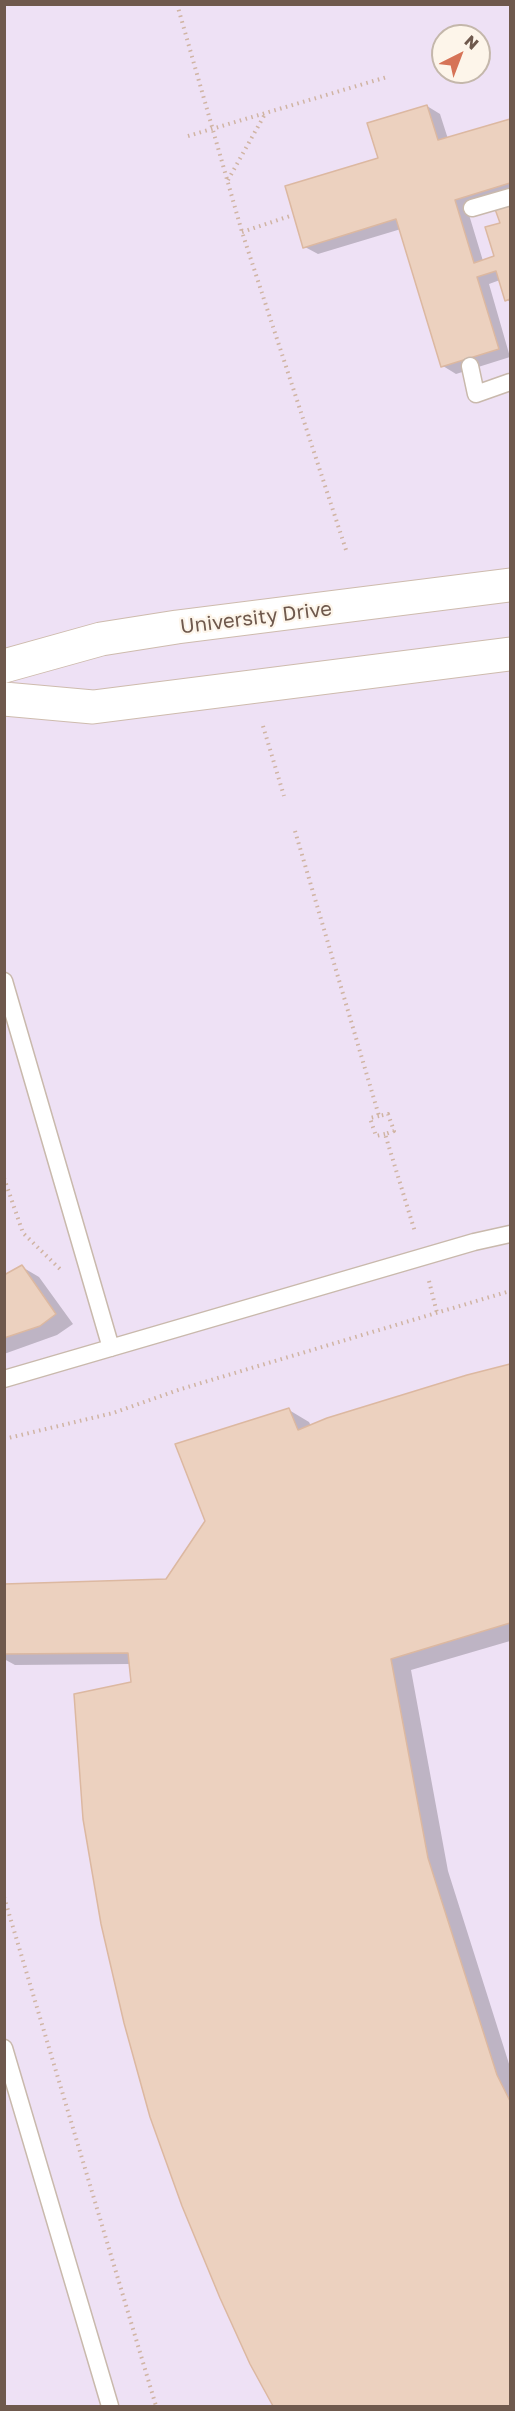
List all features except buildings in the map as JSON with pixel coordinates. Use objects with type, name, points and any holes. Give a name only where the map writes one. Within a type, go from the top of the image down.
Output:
[{"type":"street","name":"University Drive","points":[[4,666],[101,639],[177,627],[510,585]]},
{"type":"street","points":[[4,699],[93,707],[510,654]]},
{"type":"lane","points":[[472,208],[510,197]]},
{"type":"lane","points":[[470,366],[476,394],[510,382]]},
{"type":"lane","points":[[4,981],[111,1348]]},
{"type":"lane","points":[[4,1379],[474,1242],[510,1234]]},
{"type":"lane","points":[[4,2048],[110,2406]]},
{"type":"path","points":[[177,4],[242,232],[347,553]]},
{"type":"path","points":[[188,136],[387,77]]},
{"type":"path","points":[[228,181],[266,114]]},
{"type":"path","points":[[242,232],[290,216]]},
{"type":"path","points":[[263,726],[284,796]]},
{"type":"path","points":[[295,831],[379,1116]]},
{"type":"path","points":[[388,1114],[394,1131],[376,1136],[370,1118],[379,1116],[388,1114]]},
{"type":"path","points":[[385,1134],[416,1236]]},
{"type":"path","points":[[4,1178],[22,1233],[62,1271],[65,1280]]},
{"type":"path","points":[[428,1278],[437,1313]]},
{"type":"path","points":[[4,1439],[113,1413],[181,1389],[510,1291]]},
{"type":"path","points":[[4,1897],[156,2406]]},
{"type":"shaded area","points":[[5,5],[510,5],[510,2406],[5,2406]]}]
